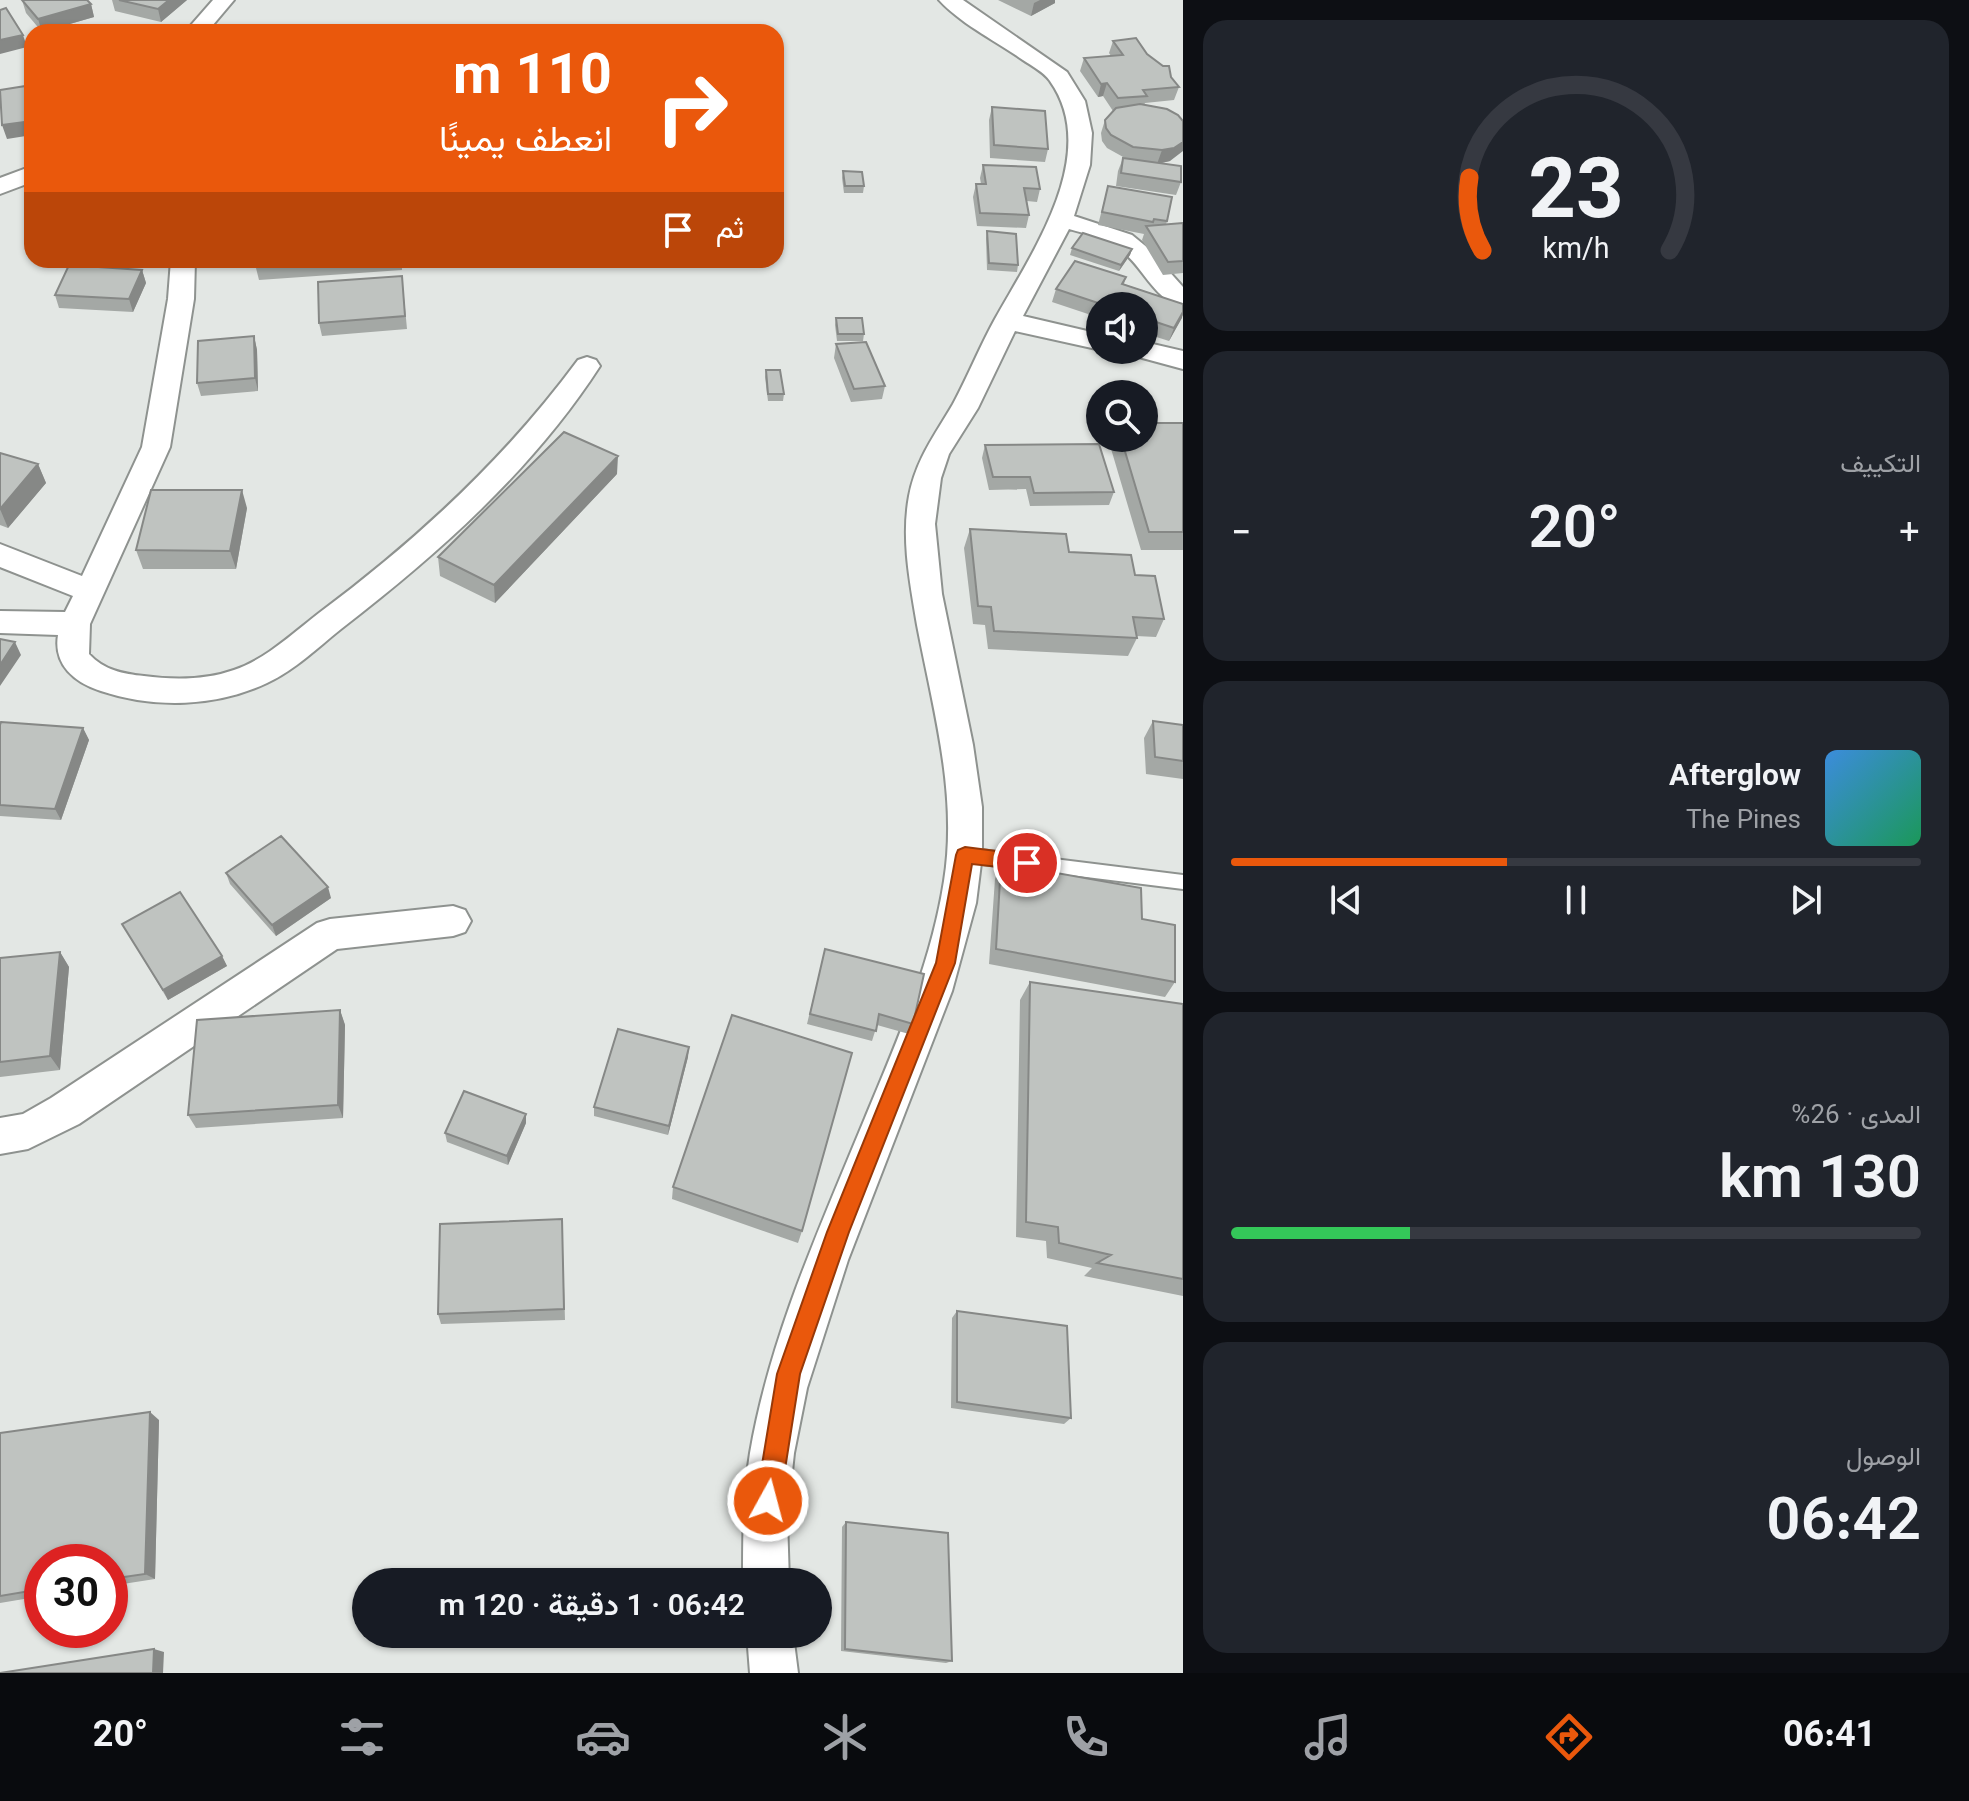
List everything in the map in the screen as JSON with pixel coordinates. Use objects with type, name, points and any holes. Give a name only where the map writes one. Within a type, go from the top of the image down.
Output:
[{"type":"street","points":[[203,24],[224,0]]},
{"type":"street","points":[[766,1568],[768,1501],[789,1374],[838,1232],[946,963],[965,855],[965,810],[923,576],[918,531],[920,509],[936,452],[1027,289],[1077,177],[1081,154],[1078,112],[1067,85],[1045,62],[949,0]]},
{"type":"street","points":[[0,187],[24,176]]},
{"type":"street","points":[[1060,219],[1113,235],[1129,244],[1162,285],[1183,299]]},
{"type":"street","points":[[183,268],[181,299],[159,437],[124,522],[88,590],[75,624],[72,650],[82,668],[105,681],[134,688],[191,690],[256,675],[365,596],[417,552],[519,453],[563,402],[587,366]]},
{"type":"street","points":[[1007,320],[1086,339]]},
{"type":"street","points":[[1158,354],[1183,360]]},
{"type":"street","points":[[0,555],[88,590]]},
{"type":"street","points":[[0,622],[75,624]]},
{"type":"street","points":[[0,1136],[28,1131],[65,1111],[330,934],[453,921]]},
{"type":"street","points":[[771,1648],[774,1673]]},
{"type":"lane","points":[[965,855],[1183,882]]},
{"type":"building","points":[[22,0],[87,0],[91,4],[38,19]]},
{"type":"building","points":[[119,0],[169,0],[158,9]]},
{"type":"building","points":[[6,8],[23,35],[0,40],[0,10]]},
{"type":"building","points":[[1136,38],[1147,54],[1163,66],[1169,66],[1171,77],[1179,87],[1143,90],[1147,96],[1118,98],[1107,83],[1101,84],[1084,58],[1123,55],[1113,41]]},
{"type":"building","points":[[24,86],[24,122],[2,125],[0,90]]},
{"type":"building","points":[[1140,104],[1167,109],[1178,115],[1183,121],[1183,142],[1174,148],[1162,150],[1133,147],[1111,135],[1105,120],[1116,108]]},
{"type":"building","points":[[992,107],[1045,111],[1048,149],[994,145]]},
{"type":"building","points":[[1123,158],[1181,166],[1181,182],[1121,173]]},
{"type":"building","points":[[983,165],[1036,167],[1040,189],[1024,188],[1029,215],[980,213],[976,184],[986,184]]},
{"type":"building","points":[[843,171],[862,172],[864,186],[845,186]]},
{"type":"building","points":[[1108,186],[1172,197],[1167,221],[1154,219],[1153,222],[1102,212]]},
{"type":"building","points":[[1183,223],[1183,261],[1168,262],[1146,226]]},
{"type":"building","points":[[987,231],[1016,234],[1018,265],[989,263]]},
{"type":"building","points":[[1083,233],[1132,249],[1121,265],[1072,248]]},
{"type":"building","points":[[1075,261],[1126,277],[1122,284],[1146,292],[1086,292],[1086,299],[1056,289]]},
{"type":"building","points":[[68,268],[142,270],[129,299],[55,295]]},
{"type":"building","points":[[402,276],[405,316],[319,323],[318,282]]},
{"type":"building","points":[[1158,296],[1183,304],[1183,312],[1174,328],[1158,323]]},
{"type":"building","points":[[836,318],[862,318],[864,334],[838,334]]},
{"type":"building","points":[[254,336],[255,378],[197,383],[198,341]]},
{"type":"building","points":[[866,342],[885,386],[854,389],[836,344]]},
{"type":"building","points":[[766,370],[780,370],[784,394],[768,394]]},
{"type":"building","points":[[1158,423],[1183,423],[1183,532],[1149,532],[1125,452],[1158,452]]},
{"type":"building","points":[[564,432],[618,456],[494,585],[438,557]]},
{"type":"building","points":[[1086,444],[1086,452],[1102,452],[1114,492],[1034,493],[1030,477],[993,477],[985,445]]},
{"type":"building","points":[[0,453],[38,464],[0,509]]},
{"type":"building","points":[[151,490],[242,490],[230,551],[136,550]]},
{"type":"building","points":[[970,529],[1066,534],[1069,552],[1131,555],[1135,575],[1155,576],[1164,619],[1133,617],[1137,638],[994,631],[991,607],[978,606]]},
{"type":"building","points":[[0,639],[15,642],[0,665]]},
{"type":"building","points":[[1153,721],[1183,725],[1183,761],[1155,757]]},
{"type":"building","points":[[1,722],[83,728],[55,809],[0,805]]},
{"type":"building","points":[[281,836],[328,887],[272,925],[226,873]]},
{"type":"building","points":[[1001,863],[1141,888],[1142,919],[1175,925],[1175,982],[996,949]]},
{"type":"building","points":[[180,892],[222,956],[163,990],[122,924]]},
{"type":"building","points":[[825,949],[924,974],[913,1024],[879,1014],[876,1031],[810,1014]]},
{"type":"building","points":[[60,952],[50,1056],[0,1062],[0,958]]},
{"type":"building","points":[[1030,982],[1183,1004],[1183,1279],[1097,1263],[1111,1255],[1059,1243],[1058,1227],[1026,1222]]},
{"type":"building","points":[[340,1010],[338,1105],[188,1115],[197,1020]]},
{"type":"building","points":[[732,1015],[852,1053],[802,1231],[673,1187]]},
{"type":"building","points":[[618,1029],[689,1047],[669,1126],[594,1107]]},
{"type":"building","points":[[464,1091],[526,1114],[507,1156],[445,1133]]},
{"type":"building","points":[[562,1219],[564,1309],[438,1314],[440,1224]]},
{"type":"building","points":[[957,1311],[1067,1326],[1071,1418],[957,1402]]},
{"type":"building","points":[[150,1412],[145,1574],[128,1576],[128,1544],[24,1544],[24,1592],[0,1596],[0,1433]]},
{"type":"building","points":[[846,1522],[948,1533],[952,1661],[845,1649]]},
{"type":"building","points":[[154,1649],[153,1673],[0,1673]]},
{"type":"route","points":[[768,1501],[789,1374],[838,1232],[946,963],[965,855],[1027,863]]}]
